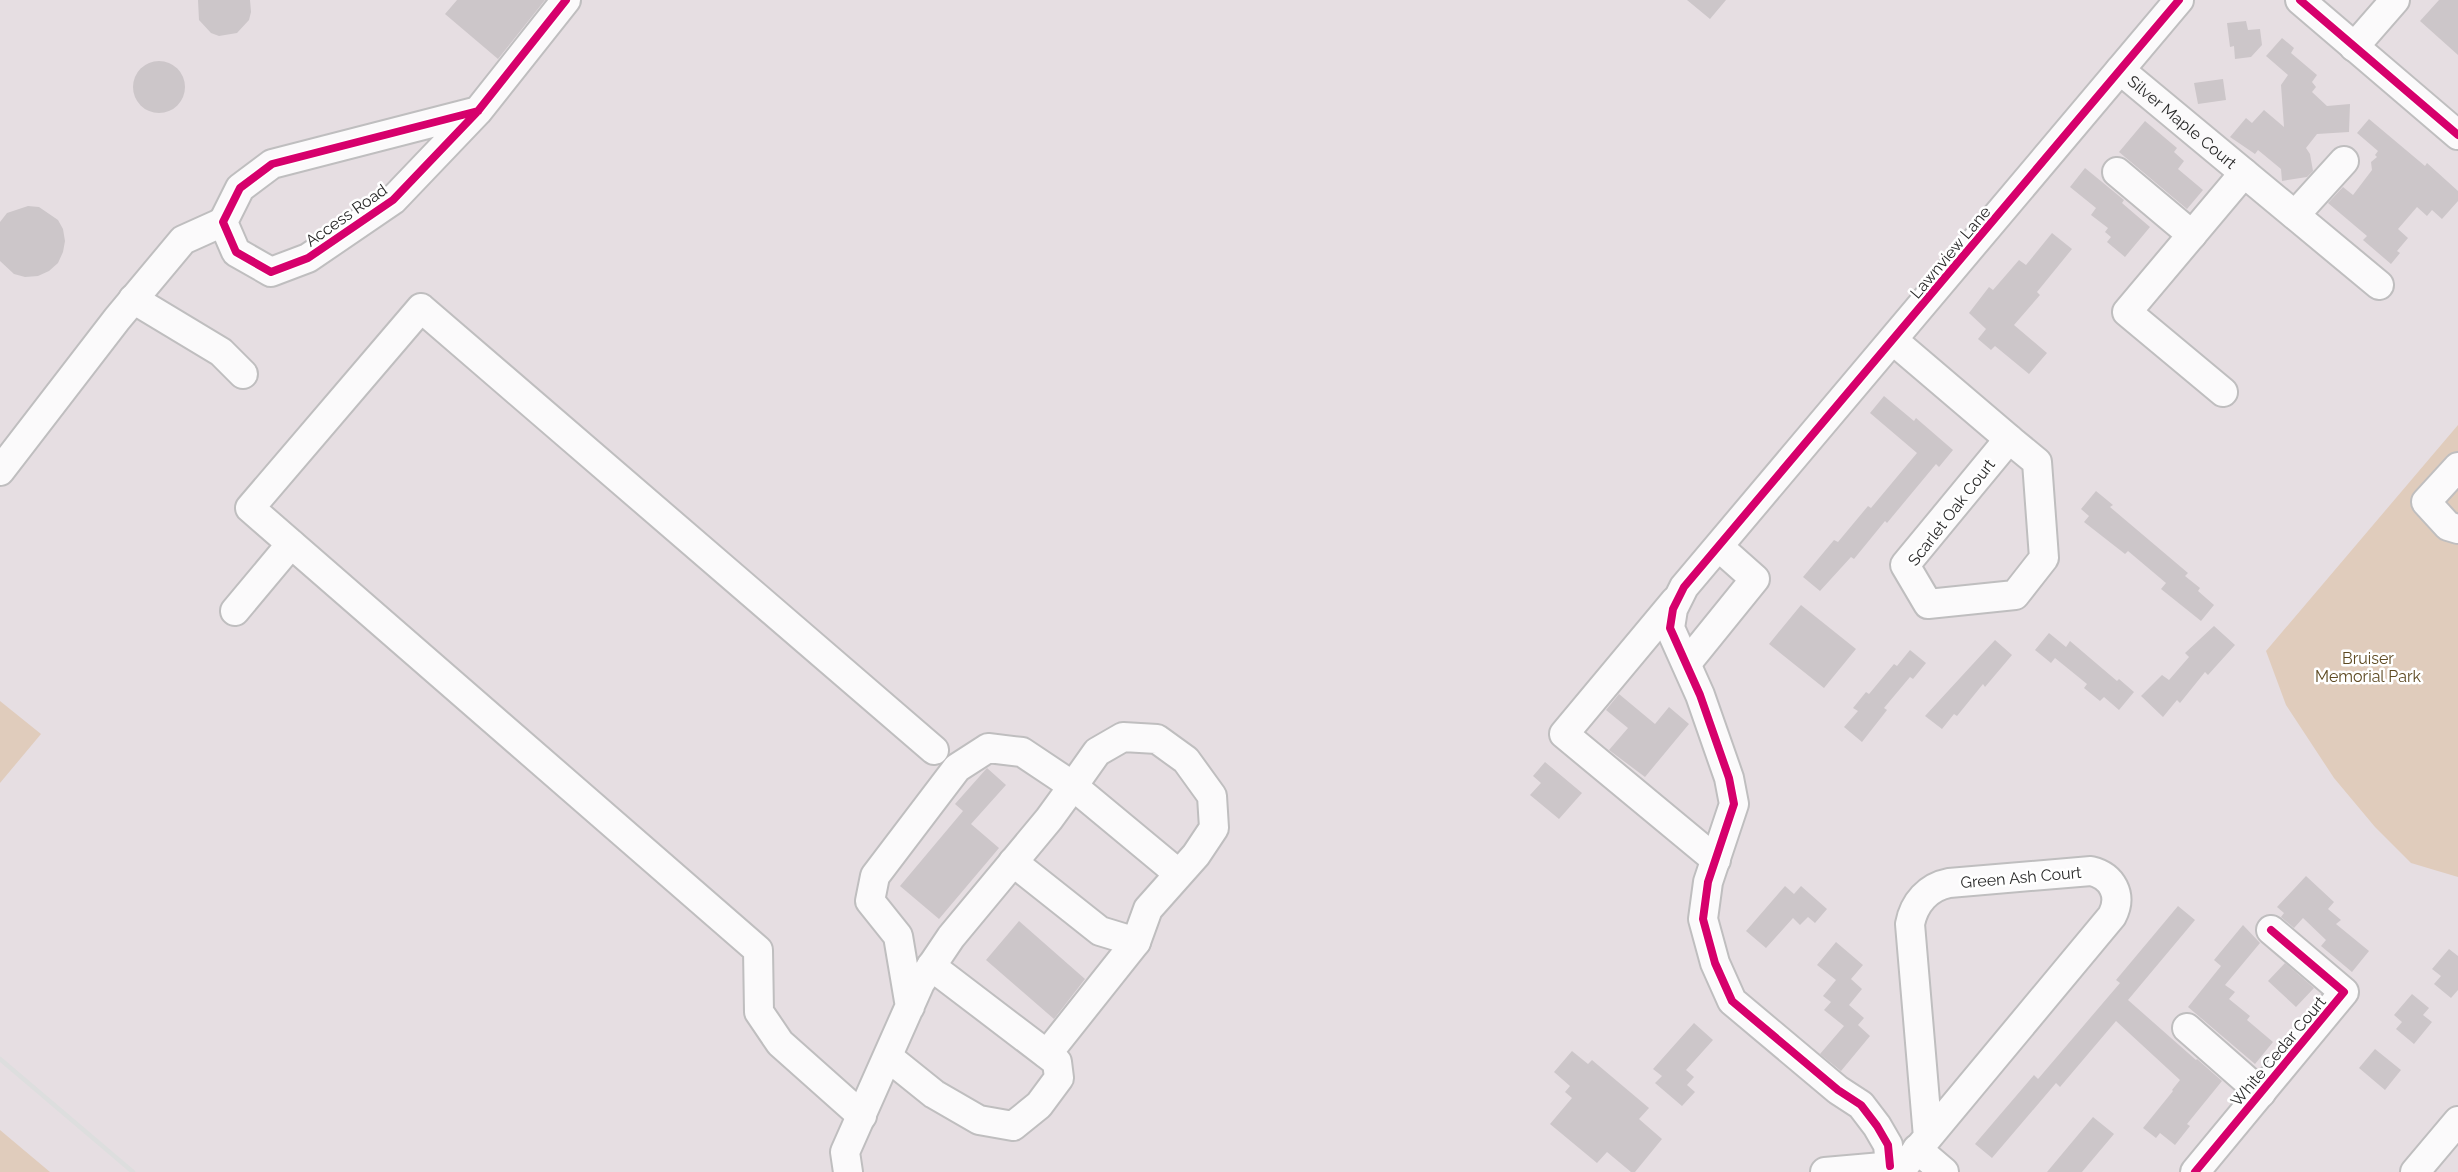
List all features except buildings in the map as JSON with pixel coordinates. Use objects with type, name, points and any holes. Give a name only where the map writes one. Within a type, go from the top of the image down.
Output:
[{"type":"street","name":"Access Road","points":[[224,222],[236,252],[271,272],[308,258],[393,200],[478,111],[566,0]]},
{"type":"street","name":"Lawnview Lane","points":[[1678,599],[1684,587],[1894,341],[2179,0]]},
{"type":"street","points":[[2300,0],[2458,135]]},
{"type":"street","points":[[2354,46],[2395,0]]},
{"type":"street","name":"Silver Maple Court","points":[[2120,70],[2379,285]]},
{"type":"street","points":[[0,471],[133,299],[183,240],[224,222],[240,188],[272,164],[478,111]]},
{"type":"street","points":[[2295,215],[2344,161]]},
{"type":"street","points":[[2117,172],[2192,235]]},
{"type":"street","name":"Silver Maple Court","points":[[2223,392],[2127,312],[2244,173]]},
{"type":"street","points":[[133,299],[221,352],[243,374]]},
{"type":"street","points":[[862,1116],[780,1043],[759,1012],[759,950],[250,508],[421,308],[934,750]]},
{"type":"street","name":"Scarlet Oak Court","points":[[1894,341],[2037,462],[2044,558],[2015,595],[1928,604],[1905,565],[2009,439]]},
{"type":"street","points":[[2458,467],[2426,502],[2448,526],[2458,529]]},
{"type":"street","points":[[235,611],[291,544]]},
{"type":"street","points":[[1687,663],[1755,579],[1719,547]]},
{"type":"street","points":[[1678,599],[1672,609],[1670,628],[1687,663],[1729,778],[1734,804],[1708,882],[1702,919],[1715,963],[1732,1001],[1838,1090],[1860,1105],[1877,1126],[1888,1145],[1908,1158],[1944,1172]]},
{"type":"street","points":[[1678,599],[1564,734],[1716,860]]},
{"type":"street","points":[[848,1172],[845,1152],[920,983],[951,937],[1050,819],[1097,752],[1123,737],[1157,739],[1186,760],[1212,796],[1215,828],[1196,855],[1148,909],[1136,942],[1047,1054]]},
{"type":"street","points":[[909,1007],[898,936],[870,901],[875,876],[957,768],[988,748],[1022,752],[1073,786],[1179,874]]},
{"type":"street","points":[[1013,862],[1100,931],[1136,942]]},
{"type":"street","name":"Green Ash Court","points":[[2091,871],[2103,875],[2116,891],[2116,905],[2112,915],[1908,1158],[1910,924],[1919,901],[1926,893],[1949,883],[2091,871]]},
{"type":"street","name":"White Cedar Court","points":[[2195,1172],[2344,992],[2271,930]]},
{"type":"street","points":[[888,1057],[934,1094],[979,1120],[1012,1126],[1039,1105],[1059,1078],[1057,1062],[931,966]]},
{"type":"street","points":[[2187,1028],[2261,1093]]},
{"type":"street","points":[[2415,1172],[2458,1121]]},
{"type":"street","points":[[1825,1172],[1908,1158]]},
{"type":"green space","name":"Bruiser Memorial Park","points":[[2458,425],[2458,877],[2411,863],[2375,827],[2334,778],[2286,705],[2266,651]]},
{"type":"green space","points":[[0,701],[41,734],[0,783]]},
{"type":"green space","points":[[0,1130],[50,1172],[0,1172]]},
{"type":"railway","points":[[0,1059],[133,1172]]},
{"type":"cycle path","points":[[478,111],[272,164],[240,188],[223,222],[236,252],[271,272],[308,258],[393,200],[478,111],[566,0]]},
{"type":"cycle path","points":[[1890,1166],[1888,1145],[1861,1105],[1838,1090],[1732,1001],[1715,963],[1703,919],[1708,882],[1734,804],[1729,778],[1700,695],[1670,628],[1673,609],[1684,587],[2179,0]]},
{"type":"cycle path","points":[[2300,0],[2458,135]]},
{"type":"cycle path","points":[[2195,1172],[2344,992],[2271,930]]}]
